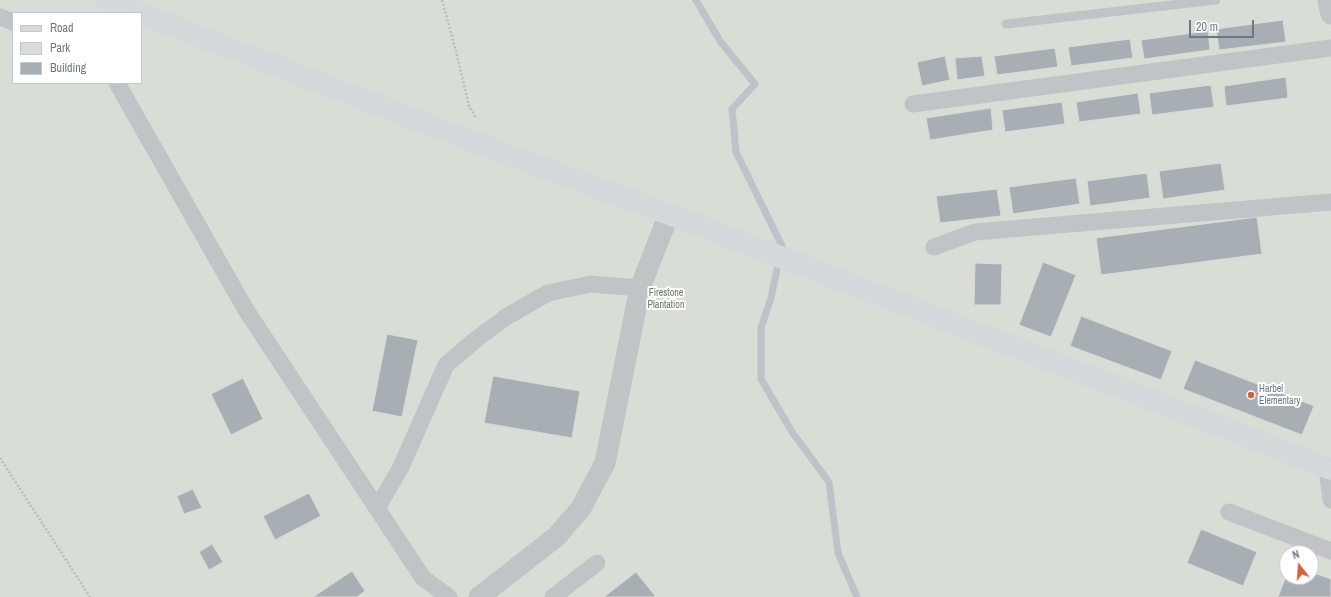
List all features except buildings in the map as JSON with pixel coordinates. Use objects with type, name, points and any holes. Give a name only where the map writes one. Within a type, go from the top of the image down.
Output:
[{"type":"main road","points":[[111,6],[136,12]]},
{"type":"main road","points":[[142,14],[494,150],[669,214],[1329,468]]},
{"type":"street","points":[[1328,0],[1331,14]]},
{"type":"street","points":[[0,17],[12,22]]},
{"type":"street","points":[[913,104],[1331,48]]},
{"type":"street","points":[[118,84],[246,310],[423,578],[449,597]]},
{"type":"street","points":[[934,247],[975,232],[1331,202]]},
{"type":"street","points":[[479,597],[556,537],[581,508],[605,463],[640,288],[669,214]]},
{"type":"street","points":[[377,508],[400,468],[446,365],[506,317],[548,293],[591,284],[640,288]]},
{"type":"street","points":[[1329,468],[1331,500]]},
{"type":"street","points":[[1229,512],[1331,551]]},
{"type":"street","points":[[553,597],[597,563]]},
{"type":"lane","points":[[1006,24],[1216,0]]},
{"type":"path","points":[[442,0],[469,106],[476,118]]},
{"type":"path","points":[[0,458],[90,597]]},
{"type":"green space","name":"Firestone Plantation","points":[[0,0],[1331,0],[1331,597],[0,597]]},
{"type":"waterway","points":[[696,0],[720,41],[755,84],[732,109],[736,152],[782,246],[771,298],[761,328],[761,379],[792,432],[829,482],[838,553],[857,597]]},
{"type":"place","name":"Harbel Elementary","points":[[1251,395]]}]
